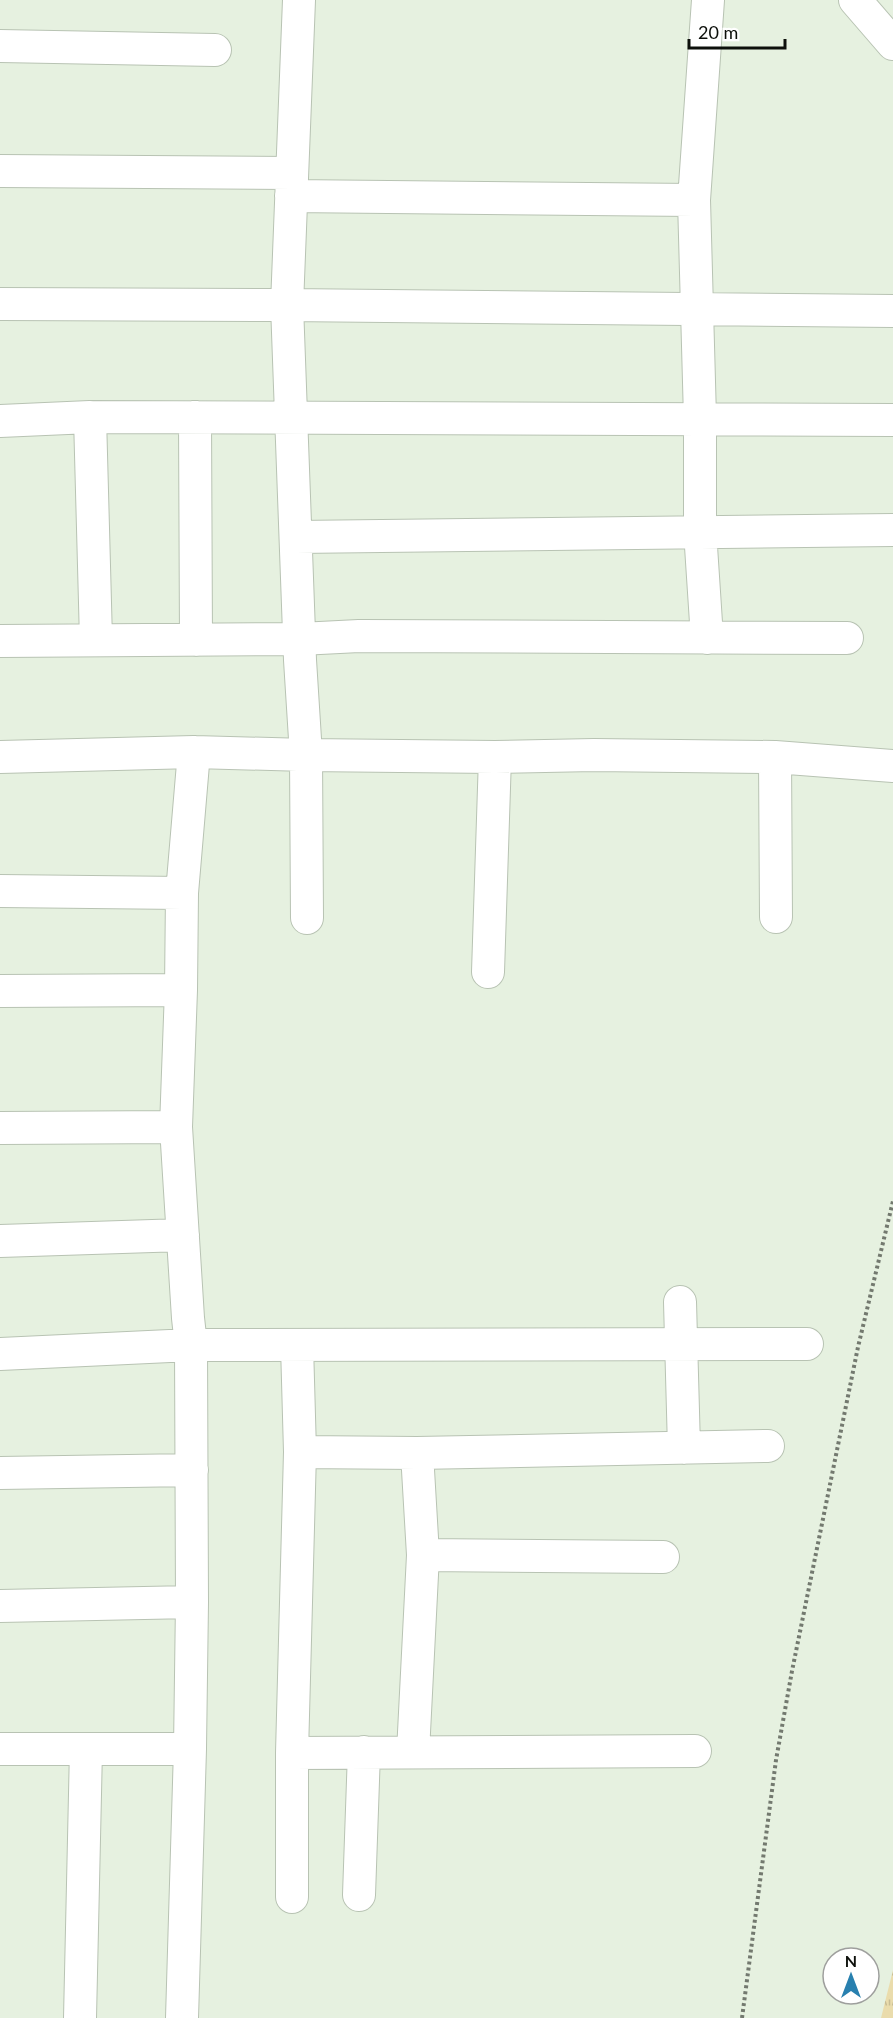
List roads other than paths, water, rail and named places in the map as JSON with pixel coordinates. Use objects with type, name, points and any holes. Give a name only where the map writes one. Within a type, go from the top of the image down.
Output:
[{"type":"street","points":[[298,0],[287,304],[306,755],[307,918]]},
{"type":"street","points":[[707,638],[700,531],[700,418],[694,200],[708,0]]},
{"type":"street","points":[[855,0],[893,44]]},
{"type":"street","points":[[0,46],[215,50]]},
{"type":"street","points":[[0,171],[291,185],[694,200]]},
{"type":"street","points":[[0,304],[287,304],[893,311]]},
{"type":"street","points":[[0,422],[90,417],[893,420]]},
{"type":"street","points":[[90,417],[96,640]]},
{"type":"street","points":[[195,417],[196,640]]},
{"type":"street","points":[[296,537],[893,530]]},
{"type":"street","points":[[0,642],[300,639],[359,636],[847,638]]},
{"type":"street","points":[[182,2018],[190,1749],[192,1470],[191,1345],[176,1127],[182,893],[194,752]]},
{"type":"street","points":[[0,757],[194,752],[495,757],[594,755],[775,757],[893,766]]},
{"type":"street","points":[[488,972],[495,757]]},
{"type":"street","points":[[775,757],[776,916]]},
{"type":"street","points":[[0,891],[182,893]]},
{"type":"street","points":[[0,991],[181,990]]},
{"type":"street","points":[[0,1128],[176,1127]]},
{"type":"street","points":[[0,1241],[183,1235]]},
{"type":"street","points":[[680,1302],[684,1448]]},
{"type":"street","points":[[0,1354],[191,1345],[807,1344]]},
{"type":"street","points":[[292,1897],[292,1753],[300,1452],[297,1345]]},
{"type":"street","points":[[300,1452],[417,1453],[768,1446]]},
{"type":"street","points":[[413,1752],[423,1555],[417,1453]]},
{"type":"street","points":[[0,1473],[192,1470]]},
{"type":"street","points":[[423,1555],[663,1557]]},
{"type":"street","points":[[0,1606],[192,1602]]},
{"type":"street","points":[[0,1749],[190,1749]]},
{"type":"street","points":[[80,2018],[86,1749]]},
{"type":"street","points":[[292,1753],[695,1751]]},
{"type":"street","points":[[359,1895],[364,1752]]}]
